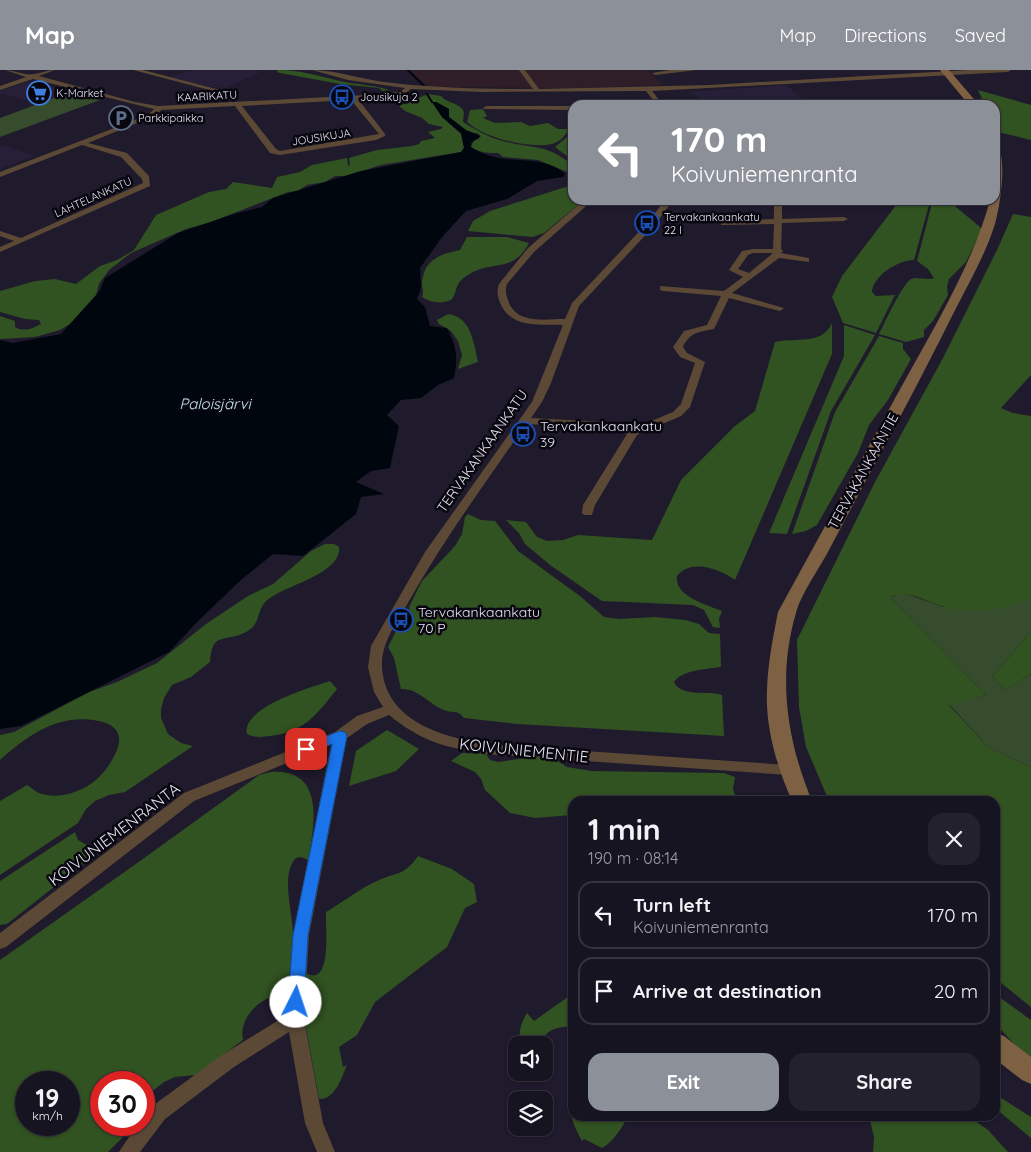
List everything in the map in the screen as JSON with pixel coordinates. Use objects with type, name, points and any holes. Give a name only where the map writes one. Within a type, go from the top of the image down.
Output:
[{"type":"street","name":"KAARIKATU","points":[[8,70],[140,106],[158,108],[353,98],[398,94],[404,92],[408,87]]},
{"type":"street","points":[[0,88],[52,70]]},
{"type":"street","points":[[136,70],[217,90]]},
{"type":"street","points":[[315,70],[365,81],[408,87],[453,90],[670,88],[945,71],[1008,70]]},
{"type":"street","points":[[522,70],[537,90]]},
{"type":"street","points":[[670,88],[655,73],[694,70]]},
{"type":"street","points":[[945,71],[970,100]]},
{"type":"street","points":[[647,88],[656,100]]},
{"type":"street","name":"JOUSIKUJA","points":[[237,104],[272,152],[280,153],[376,138],[383,135],[353,98]]},
{"type":"street","points":[[0,175],[153,115],[158,108]]},
{"type":"street","points":[[486,108],[568,108]]},
{"type":"street","name":"LAHTELANKATU","points":[[0,250],[147,184],[146,178],[124,155],[82,143]]},
{"type":"street","points":[[568,322],[527,322],[517,320],[509,312],[500,291],[503,284],[531,250],[583,205]]},
{"type":"street","name":"TERVAKANKAANKATU","points":[[391,709],[380,692],[375,667],[377,646],[431,552],[479,481],[524,421],[546,383],[575,305],[652,223],[665,205]]},
{"type":"street","points":[[588,513],[589,505],[633,433],[677,414],[686,405],[700,362],[683,355],[678,346],[687,331],[711,328],[726,294],[778,253],[778,205]]},
{"type":"street","name":"TERVAKANKAANTIE","points":[[800,796],[789,770],[779,722],[776,691],[778,661],[787,612],[929,349],[978,251],[989,225],[994,205]]},
{"type":"street","points":[[724,223],[844,219]]},
{"type":"street","points":[[0,234],[22,241]]},
{"type":"street","points":[[750,276],[733,270],[746,252],[778,253],[806,260]]},
{"type":"street","points":[[663,288],[726,294],[780,308]]},
{"type":"street","points":[[524,421],[607,425],[633,433]]},
{"type":"street","points":[[326,1152],[314,1123],[295,1019],[300,935],[340,736],[362,720],[391,709]]},
{"type":"street","name":"KOIVUNIEMENTIE","points":[[391,709],[414,728],[450,742],[484,749],[789,770]]},
{"type":"street","name":"KOIVUNIEMENRANTA","points":[[0,942],[189,797],[340,736]]},
{"type":"street","points":[[128,1152],[158,1113],[228,1061],[295,1019]]},
{"type":"street","points":[[1000,1048],[1031,1072]]},
{"type":"shaded area","points":[[193,70],[253,70],[261,72],[225,88],[211,87],[170,77]]},
{"type":"shaded area","points":[[407,70],[647,70],[663,85],[571,88],[429,87]]},
{"type":"shaded area","points":[[27,82],[34,82],[70,92],[38,104],[0,93],[0,91]]},
{"type":"shaded area","points":[[786,85],[805,100],[702,100],[690,92]]},
{"type":"shaded area","points":[[0,146],[36,156],[0,169]]},
{"type":"green space","points":[[278,70],[304,72],[345,82],[380,87],[391,91],[385,93],[379,88],[340,84],[280,73],[277,72]]},
{"type":"green space","points":[[978,90],[1031,105],[1031,140],[1000,132],[1000,100],[983,100]]},
{"type":"green space","points":[[70,92],[100,100],[0,137],[0,118]]},
{"type":"green space","points":[[428,94],[441,96],[461,107],[464,111],[463,122],[498,140],[554,153],[568,162],[568,172],[538,160],[503,157],[498,153],[474,149],[471,147],[474,140],[479,139],[479,134],[466,131],[449,117],[449,109],[436,102],[432,102],[442,117],[461,134],[464,148],[461,152],[381,165],[346,176],[335,176],[325,182],[307,185],[298,191],[288,192],[211,222],[186,229],[131,253],[109,270],[99,284],[96,295],[70,324],[60,330],[35,337],[0,339],[0,316],[15,321],[15,327],[25,330],[41,324],[39,320],[25,319],[0,312],[0,291],[35,281],[55,279],[76,284],[100,266],[117,260],[134,250],[156,215],[209,192],[226,189],[233,182],[272,188],[277,177],[300,172],[312,165],[347,158],[348,165],[350,166],[349,158],[377,150],[419,144],[421,141],[435,138],[428,132],[443,127],[429,124],[422,118],[405,111],[399,106]]},
{"type":"green space","points":[[483,109],[487,116],[483,118],[495,123],[521,122],[530,126],[548,123],[558,129],[568,129],[568,131],[562,138],[552,144],[531,145],[507,141],[484,133],[467,122],[470,110]]},
{"type":"green space","points":[[568,135],[568,157],[555,147]]},
{"type":"green space","points":[[568,186],[568,205],[578,205],[544,233],[533,237],[468,231],[473,221],[490,211]]},
{"type":"green space","points":[[896,205],[929,205],[914,260],[901,263],[887,270],[873,286],[872,292],[876,296],[895,295],[876,333],[843,323],[832,297],[842,276]]},
{"type":"green space","points":[[931,205],[954,205],[982,230],[966,262],[949,279],[948,295],[933,321],[924,330],[924,337],[906,342],[879,334],[894,304],[908,282],[914,278],[934,278],[928,269],[917,261]]},
{"type":"green space","points":[[1013,214],[1031,217],[1031,375],[1001,408],[1013,413],[1031,416],[1031,598],[999,609],[975,611],[952,609],[910,595],[890,597],[986,695],[949,705],[989,748],[1031,767],[1031,1007],[1000,982],[1000,796],[827,796],[806,747],[799,707],[797,640],[875,482],[943,358]]},
{"type":"green space","points":[[467,237],[507,237],[529,243],[523,253],[509,263],[477,270],[468,275],[460,282],[451,300],[436,302],[422,297],[423,275],[426,268],[440,256],[460,250]]},
{"type":"green space","points":[[448,314],[456,316],[467,325],[473,339],[478,362],[458,369],[462,355],[458,341],[451,331],[439,324],[437,320]]},
{"type":"green space","points":[[832,323],[832,354],[735,580],[722,572],[698,566],[690,567],[677,576],[677,583],[686,594],[700,603],[722,611],[719,619],[720,628],[713,627],[704,610],[693,605],[602,601],[550,565],[525,544],[519,533],[506,520],[526,522],[537,537],[547,541],[563,540],[578,535],[652,540],[681,480],[735,426],[755,411],[775,342],[815,338],[828,330]]},
{"type":"green space","points":[[844,325],[875,335],[831,411],[787,534],[769,533],[844,356]]},
{"type":"green space","points":[[879,336],[903,343],[903,349],[911,359],[888,400],[869,425],[858,453],[817,525],[806,531],[792,534],[835,412]]},
{"type":"green space","points":[[468,514],[481,520],[495,521],[518,551],[580,596],[604,617],[619,619],[655,617],[686,620],[699,624],[709,633],[720,634],[721,667],[702,669],[689,673],[674,682],[678,687],[689,692],[722,695],[724,736],[517,724],[464,718],[458,713],[441,709],[413,691],[401,689],[394,658],[388,647],[398,627],[406,626],[410,622],[409,607],[422,581],[455,546],[462,534],[465,517]]},
{"type":"green space","points":[[325,544],[334,544],[339,547],[338,556],[333,563],[325,570],[268,600],[263,604],[252,628],[239,635],[217,641],[211,652],[210,662],[191,677],[172,685],[164,698],[161,718],[168,734],[181,743],[193,746],[125,792],[109,795],[95,801],[86,809],[78,823],[0,875],[0,801],[27,785],[37,792],[59,796],[88,786],[109,765],[118,748],[119,737],[112,726],[106,723],[84,719],[71,720],[45,728],[22,742],[0,760],[0,735],[14,732],[89,692],[117,682],[157,663],[206,624],[248,596],[273,584],[311,551]]},
{"type":"green space","points":[[904,593],[943,607],[997,608],[1031,598],[1031,631],[992,677],[1006,690],[1031,674],[1031,767],[989,748],[949,704],[986,695],[890,597]]},
{"type":"green space","points":[[1031,631],[1031,674],[1006,690],[992,677]]},
{"type":"green space","points":[[330,681],[337,689],[309,721],[292,731],[282,734],[255,737],[247,734],[248,724],[255,715],[266,707],[294,693]]},
{"type":"green space","points":[[387,730],[419,749],[396,771],[349,786],[356,751]]},
{"type":"green space","points":[[462,753],[486,754],[490,760],[498,762],[534,757],[553,758],[567,767],[591,771],[724,773],[735,777],[733,789],[735,796],[568,796],[568,815],[535,818],[510,813],[485,790],[481,779],[475,772],[451,761]]},
{"type":"green space","points":[[271,772],[288,773],[301,779],[308,789],[314,815],[308,860],[301,857],[296,858],[291,865],[289,874],[288,894],[293,934],[288,997],[281,995],[268,998],[256,1007],[243,1026],[243,1040],[196,1075],[175,1077],[155,1089],[155,1071],[90,1071],[90,1136],[124,1136],[108,1152],[0,1152],[0,960],[259,775]]},
{"type":"green space","points":[[75,832],[78,840],[92,848],[92,857],[7,924],[0,925],[0,881]]},
{"type":"green space","points":[[418,856],[452,869],[474,884],[477,902],[465,908],[447,947],[375,1002],[357,1035],[339,1047],[343,1067],[347,1065],[337,1087],[329,1096],[319,1099],[304,1017],[306,973],[315,975],[320,971],[324,963],[326,953],[326,912],[370,884],[404,871]]},
{"type":"green space","points":[[568,997],[568,1027],[556,1028],[545,1036],[520,1036],[520,1028],[527,1013],[534,1021]]},
{"type":"green space","points":[[1000,998],[1031,1020],[1031,1058],[1014,1044],[1000,1029]]},
{"type":"green space","points":[[1000,1097],[1031,1117],[1031,1138],[1000,1112]]},
{"type":"green space","points":[[572,1121],[625,1121],[617,1134],[602,1148],[584,1139],[582,1141]]},
{"type":"green space","points":[[870,1121],[975,1121],[988,1130],[1008,1152],[873,1152],[874,1137]]},
{"type":"water","name":"Paloisjärvi","points":[[432,102],[436,102],[449,109],[449,117],[466,130],[481,136],[471,143],[471,147],[487,155],[544,163],[559,169],[565,174],[563,177],[537,181],[507,199],[466,211],[442,237],[420,268],[421,288],[417,299],[425,307],[430,326],[447,328],[456,352],[454,378],[438,385],[421,398],[401,400],[387,415],[399,426],[390,468],[371,471],[356,482],[384,494],[361,497],[356,514],[303,556],[273,554],[242,579],[169,652],[21,726],[0,729],[0,340],[13,343],[61,334],[99,292],[105,278],[178,233],[234,214],[262,207],[273,198],[361,171],[461,152],[464,148],[461,133],[442,117]]},
{"type":"waterway","points":[[408,70],[424,86]]},
{"type":"waterway","points":[[427,94],[432,102]]},
{"type":"place","name":"K-Market","points":[[39,93]]},
{"type":"place","name":"Jousikuja 2","points":[[342,97]]},
{"type":"place","name":"Parkkipaikka","points":[[121,118]]},
{"type":"place","name":"Tervakankaankatu 22 I","points":[[647,223]]},
{"type":"place","name":"Tervakankaankatu 39","points":[[523,434]]},
{"type":"place","name":"Tervakankaankatu 70 P","points":[[401,620]]},
{"type":"route","points":[[296,1002],[300,935],[340,736],[306,749]]}]
